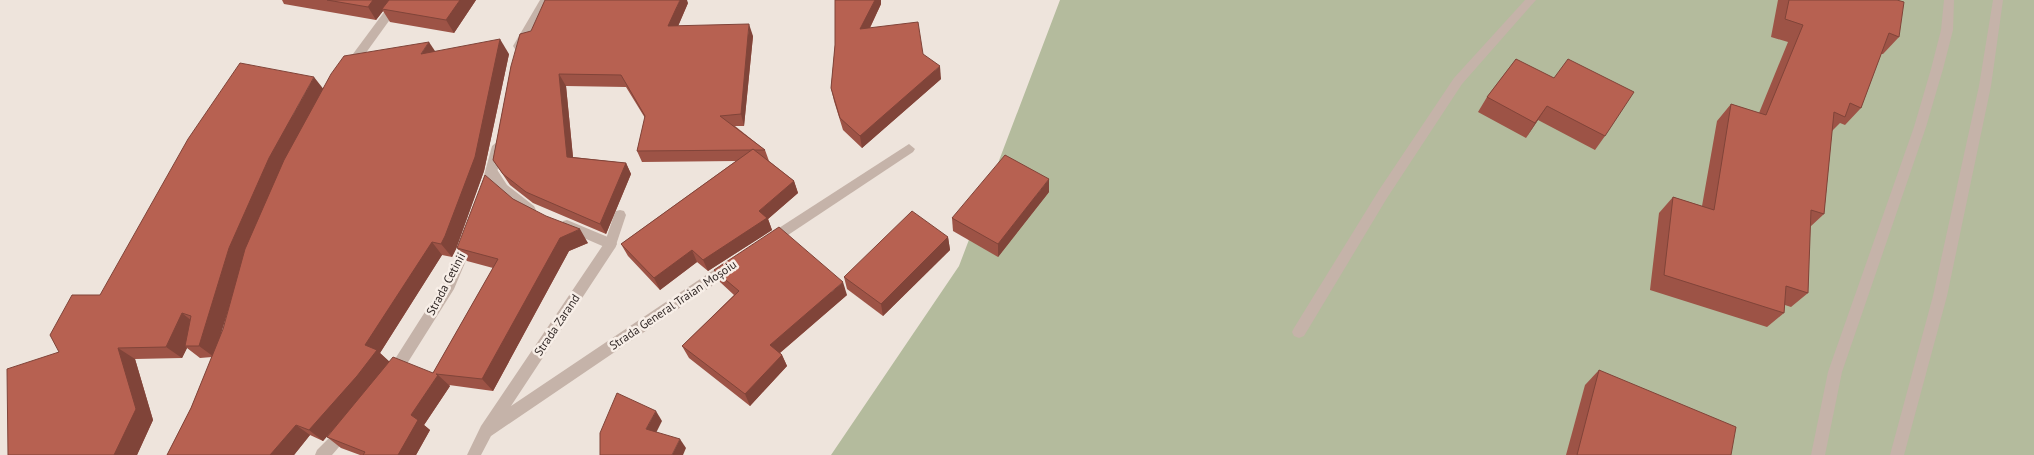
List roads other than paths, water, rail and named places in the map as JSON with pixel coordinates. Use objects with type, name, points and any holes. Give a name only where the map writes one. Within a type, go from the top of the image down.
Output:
[{"type":"street","points":[[342,77],[399,0]]},
{"type":"street","points":[[517,56],[519,46],[545,0]]},
{"type":"street","points":[[1299,332],[1383,194],[1458,81],[1531,0]]},
{"type":"street","points":[[1818,455],[1835,372],[1937,70],[1947,30],[1949,0]]},
{"type":"street","points":[[1897,455],[1900,438],[1940,296],[1985,86],[1998,0]]},
{"type":"street","points":[[480,209],[492,171],[501,132]]},
{"type":"street","points":[[754,250],[910,149]]},
{"type":"street","points":[[492,171],[503,189],[517,202],[541,215]]},
{"type":"street","name":"Strada Zarand","points":[[486,432],[611,244],[620,215]]},
{"type":"street","points":[[559,222],[611,244]]},
{"type":"street","name":"Strada Cetinii","points":[[387,380],[399,366],[449,285],[474,227]]},
{"type":"street","name":"Strada General Traian Moșoiu","points":[[474,455],[486,432],[738,261]]},
{"type":"street","points":[[322,455],[352,423]]}]
